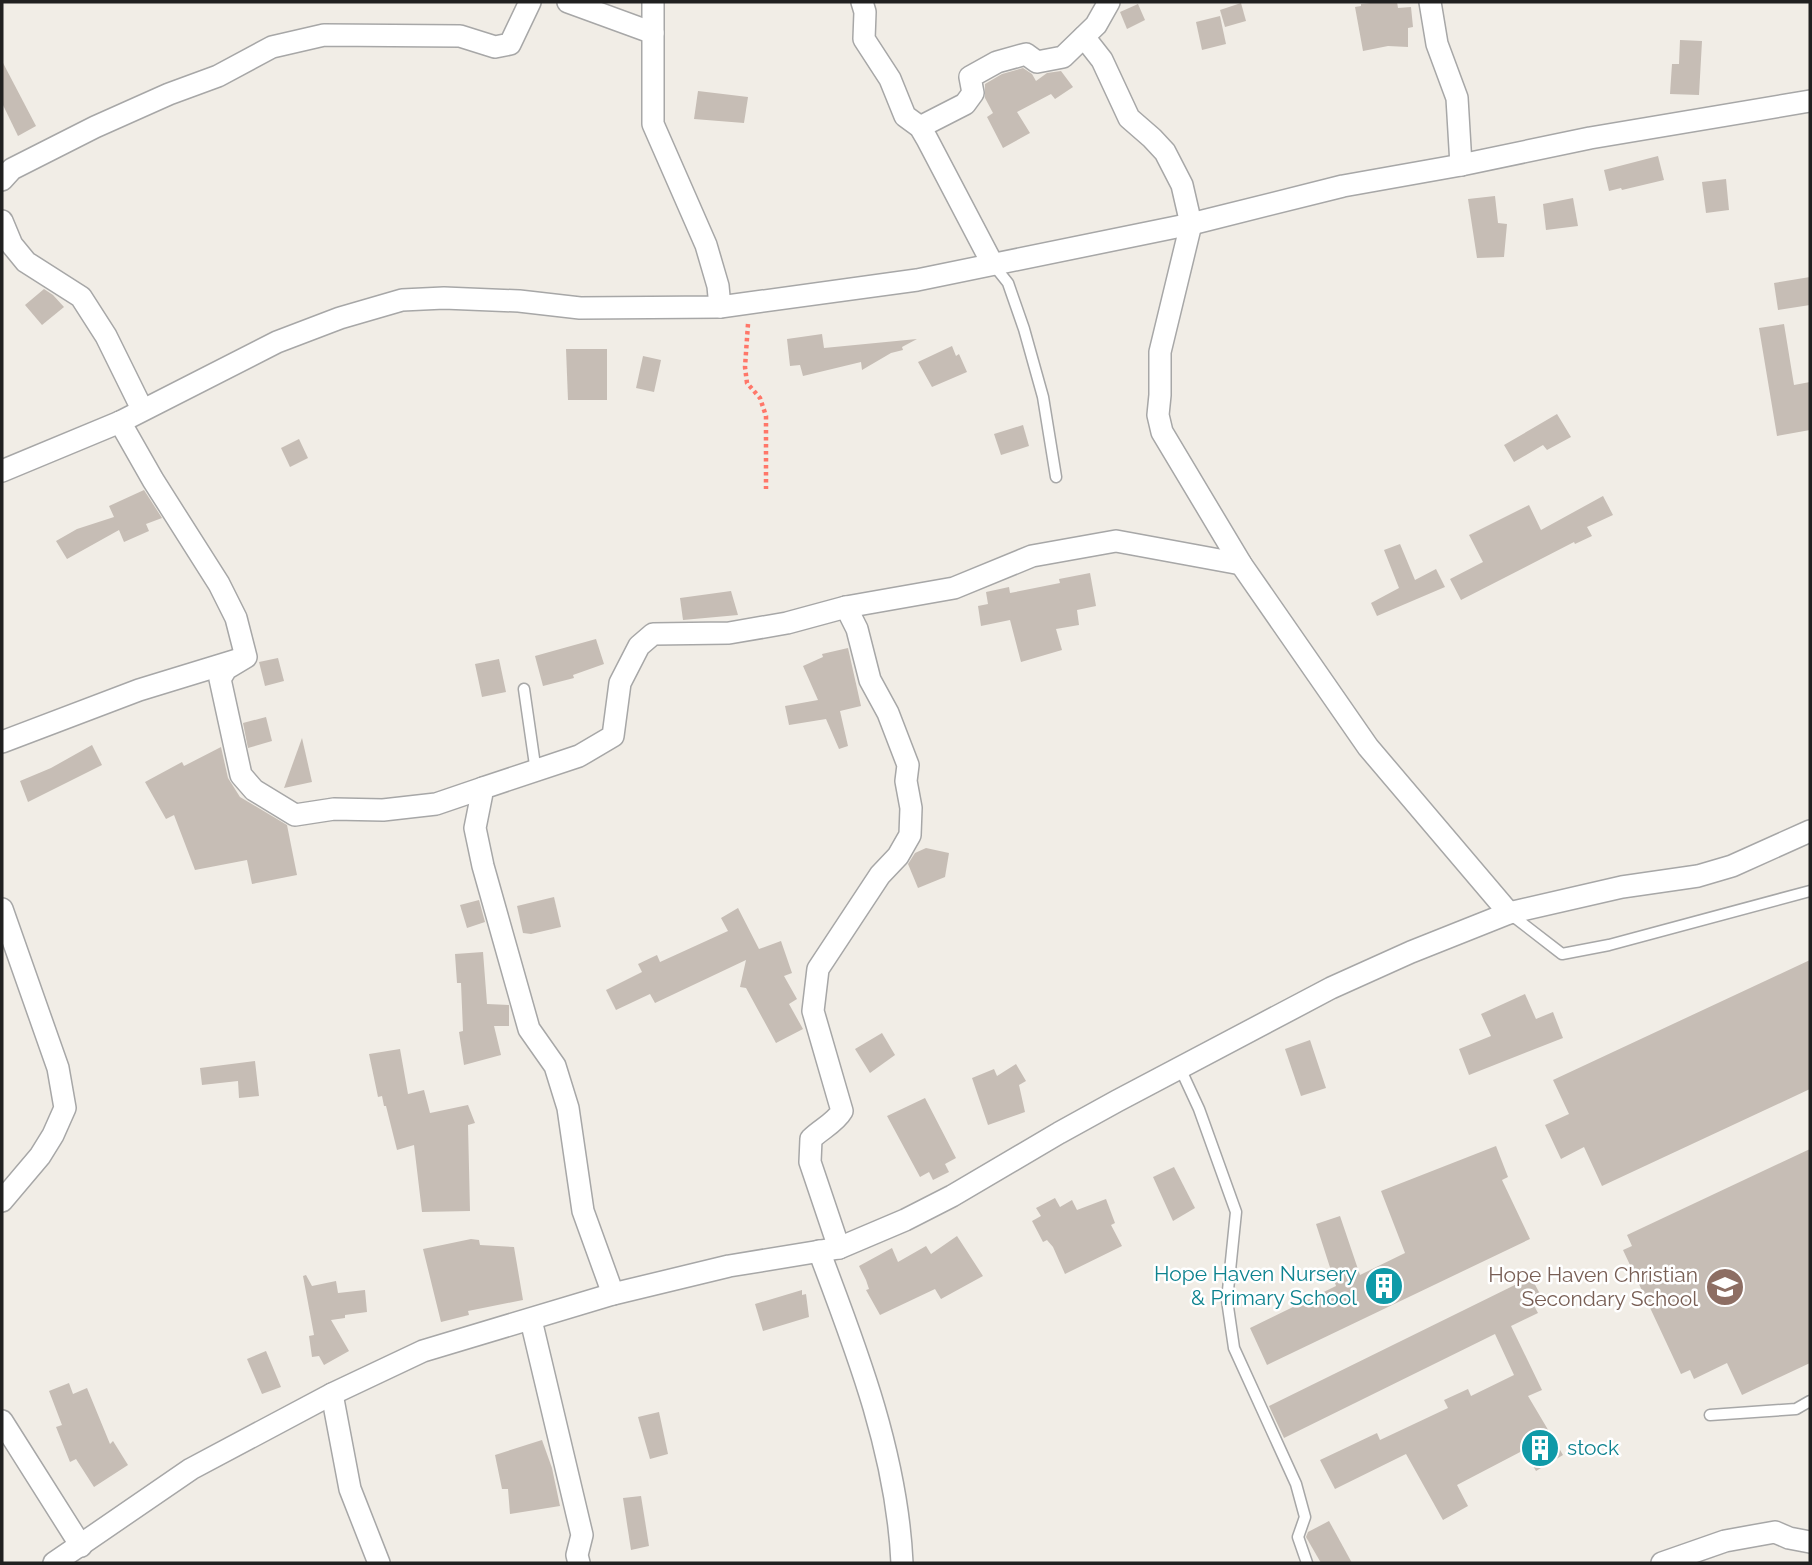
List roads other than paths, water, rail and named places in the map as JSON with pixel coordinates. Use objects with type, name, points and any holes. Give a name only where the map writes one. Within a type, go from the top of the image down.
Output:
[{"type":"street","points":[[2,180],[12,169],[94,127],[218,76],[272,47],[324,35],[460,36],[495,47],[510,44],[530,2]]},
{"type":"street","points":[[568,2],[653,33]]},
{"type":"street","points":[[653,2],[653,124],[706,245],[718,286],[720,307]]},
{"type":"street","points":[[862,2],[865,12],[864,39],[890,79],[905,116],[919,127],[992,263]]},
{"type":"street","points":[[919,127],[965,104],[973,93],[970,77],[997,62],[1026,54],[1037,62],[1063,57],[1096,25],[1109,2]]},
{"type":"street","points":[[1430,2],[1437,44],[1457,98],[1461,165]]},
{"type":"street","points":[[1084,37],[1102,60],[1129,118],[1165,152],[1182,185],[1191,224],[1160,352],[1158,415],[1162,432],[1241,564],[1368,747],[1509,913]]},
{"type":"street","points":[[2,471],[120,422],[277,342],[340,318],[402,300],[444,298],[519,301],[580,309],[720,307],[750,303],[917,279],[1191,224],[1343,186],[1590,138],[1810,101]]},
{"type":"street","points":[[2,221],[12,245],[26,262],[81,297],[106,336],[142,409]]},
{"type":"street","points":[[120,422],[219,584],[236,618],[246,657]]},
{"type":"street","points":[[246,657],[226,669],[220,679],[241,775],[254,790],[295,815],[334,809],[383,810],[436,804],[537,772],[579,756],[613,736],[620,682],[639,646],[653,634],[729,633],[787,623],[846,607],[954,588],[1032,556],[1116,541],[1241,564]]},
{"type":"street","points":[[846,607],[857,629],[870,680],[888,713],[908,765],[906,781],[911,808],[910,835],[818,969],[813,1011],[842,1111],[837,1120],[822,1127],[811,1139],[810,1162],[829,1249],[887,1456],[902,1563]]},
{"type":"street","points":[[2,742],[139,690],[246,657]]},
{"type":"street","points":[[483,788],[475,828],[483,866],[528,1029],[555,1066],[568,1108],[583,1211],[614,1294]]},
{"type":"street","points":[[60,1562],[191,1469],[332,1394],[423,1351],[614,1294],[729,1266],[829,1249],[905,1220],[952,1196],[1059,1133],[1331,988],[1411,952],[1509,913],[1572,897],[1698,876],[1732,866],[1810,831]]},
{"type":"street","points":[[2,909],[58,1068],[65,1108],[40,1156],[2,1201]]},
{"type":"street","points":[[531,1320],[582,1535],[577,1555],[579,1563]]},
{"type":"street","points":[[332,1394],[350,1489],[379,1563]]},
{"type":"street","points":[[2,1421],[81,1546]]},
{"type":"street","points":[[1662,1563],[1726,1541],[1775,1532],[1810,1542]]},
{"type":"lane","points":[[992,263],[1008,283],[1024,329],[1043,397],[1056,477]]},
{"type":"lane","points":[[524,689],[537,772]]},
{"type":"lane","points":[[1509,913],[1562,954],[1609,945],[1810,891]]},
{"type":"lane","points":[[1180,1068],[1199,1109],[1236,1212],[1227,1300],[1234,1348],[1296,1484],[1305,1517],[1298,1537],[1307,1563]]},
{"type":"lane","points":[[1710,1415],[1796,1409],[1810,1401]]},
{"type":"place","name":"Hope Haven Nursery & Primary School","points":[[1384,1286]]},
{"type":"place","name":"Hope Haven Christian Secondary School","points":[[1725,1287]]},
{"type":"place","name":"stock","points":[[1540,1448]]}]
